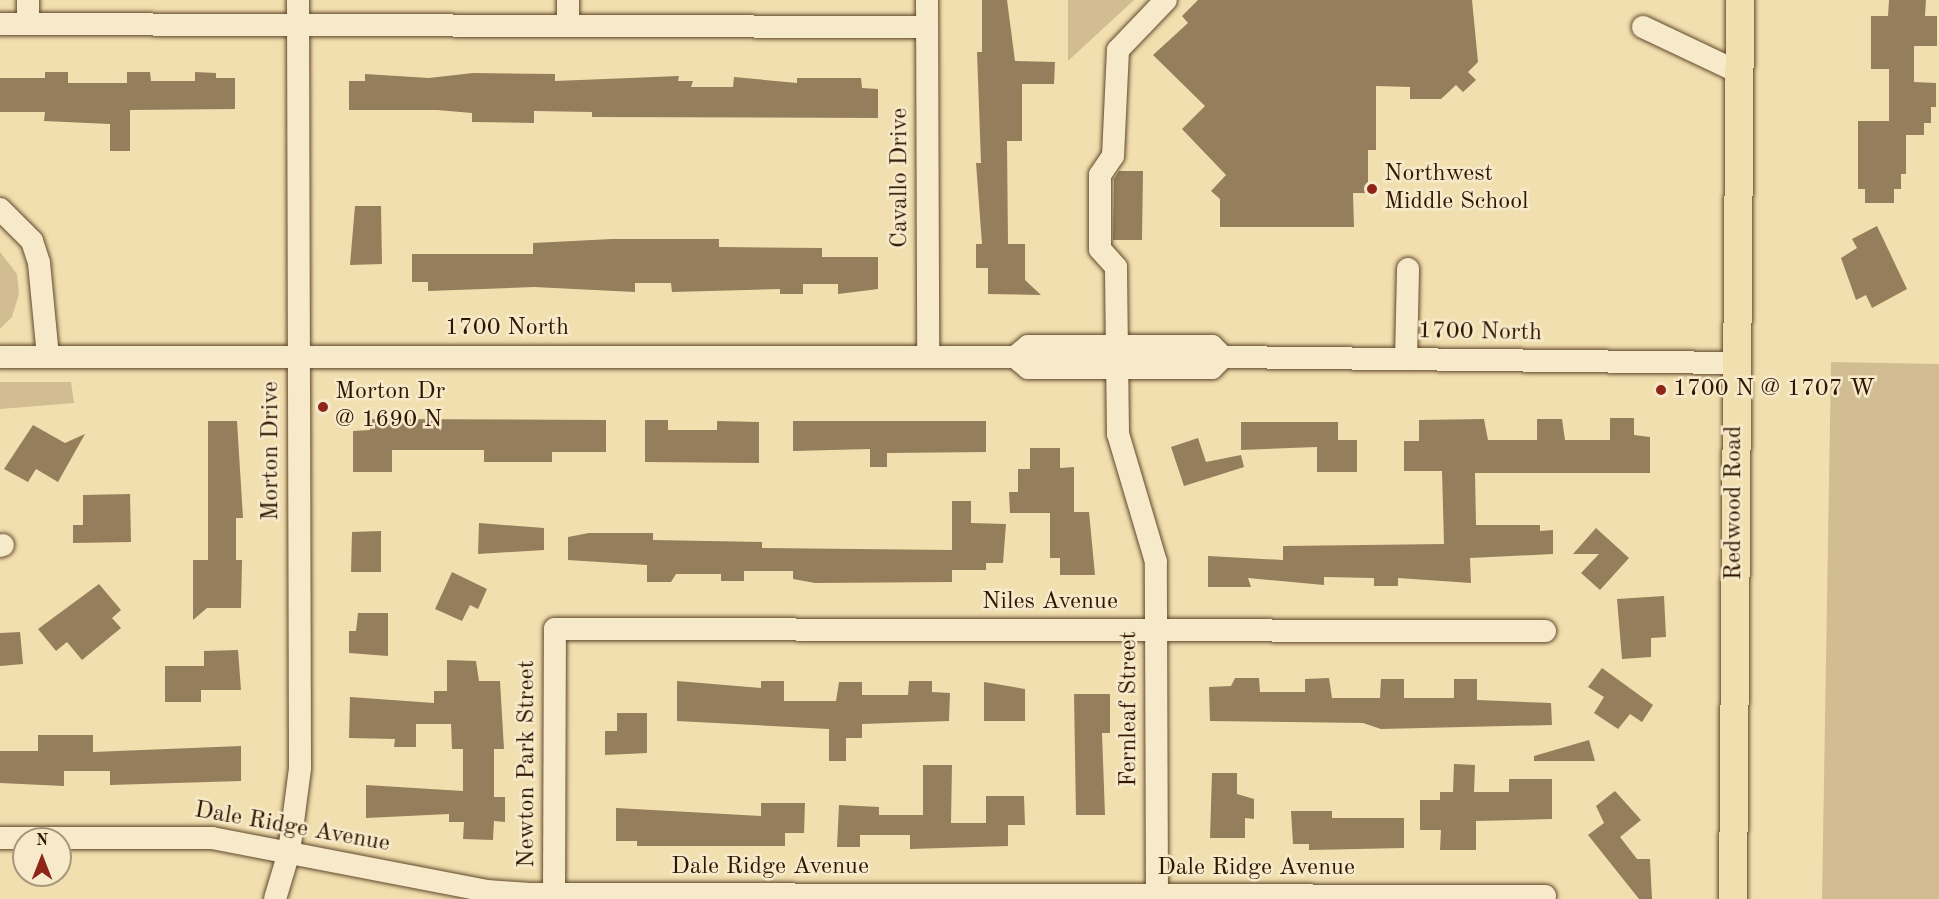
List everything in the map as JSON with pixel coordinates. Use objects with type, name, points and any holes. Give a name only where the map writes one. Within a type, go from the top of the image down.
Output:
[{"type":"main road","name":"Redwood Road","points":[[1733,899],[1740,0]]},
{"type":"street","points":[[28,0],[28,24]]},
{"type":"street","name":"Morton Drive","points":[[275,899],[289,852],[300,768],[298,0]]},
{"type":"street","points":[[568,0],[568,26]]},
{"type":"street","name":"Cavallo Drive","points":[[927,0],[928,356]]},
{"type":"street","name":"Fernleaf Street","points":[[1156,897],[1157,630],[1154,547],[1121,452],[1116,357],[1116,267],[1100,249],[1100,176],[1113,156],[1114,63],[1125,40],[1166,0]]},
{"type":"street","points":[[0,24],[927,27]]},
{"type":"street","points":[[1643,27],[1738,72]]},
{"type":"street","points":[[0,209],[32,241],[39,263],[48,357]]},
{"type":"street","points":[[1406,359],[1408,269]]},
{"type":"street","name":"1700 North","points":[[0,357],[1015,357],[1028,346],[1212,368],[1223,357],[1736,363]]},
{"type":"street","name":"Niles Avenue","points":[[555,629],[1545,631]]},
{"type":"street","name":"Newton Park Street","points":[[554,897],[555,629]]},
{"type":"street","name":"Dale Ridge Avenue","points":[[0,838],[192,837],[289,852],[486,891],[554,897],[1545,896]]},
{"type":"shaded area","points":[[1068,0],[1134,0],[1068,61]]},
{"type":"shaded area","points":[[0,252],[17,274],[19,294],[12,317],[0,329]]},
{"type":"shaded area","points":[[1831,362],[1939,364],[1939,899],[1822,899]]},
{"type":"shaded area","points":[[0,382],[71,382],[74,403],[0,409]]},
{"type":"building","points":[[982,0],[1007,0],[1015,61],[1055,62],[1054,84],[1022,84],[1022,141],[1007,141],[1008,244],[1025,244],[1025,280],[1041,295],[988,294],[988,268],[976,268],[976,244],[982,244],[976,163],[981,163],[977,52],[982,52]]},
{"type":"building","points":[[1198,0],[1472,0],[1478,62],[1468,72],[1476,80],[1463,92],[1456,85],[1441,99],[1410,99],[1410,87],[1376,86],[1376,150],[1368,150],[1368,193],[1353,193],[1354,227],[1220,227],[1220,199],[1211,191],[1226,175],[1182,129],[1205,106],[1153,55],[1188,23],[1182,16]]},
{"type":"building","points":[[1889,0],[1926,0],[1925,16],[1937,16],[1937,46],[1914,46],[1914,82],[1936,83],[1936,107],[1931,107],[1931,123],[1924,123],[1924,135],[1906,135],[1906,174],[1901,174],[1901,189],[1894,189],[1894,203],[1865,203],[1865,189],[1858,189],[1858,121],[1889,121],[1889,69],[1871,69],[1871,16],[1888,16]]},
{"type":"building","points":[[45,72],[68,72],[68,83],[127,83],[127,72],[150,72],[151,81],[195,81],[195,72],[216,73],[216,78],[235,78],[235,109],[130,110],[130,151],[110,151],[110,124],[44,121],[45,112],[0,112],[0,78],[45,78]]},
{"type":"building","points":[[473,73],[555,74],[555,81],[679,76],[678,81],[693,81],[691,87],[733,87],[734,77],[797,83],[797,78],[861,78],[862,88],[878,89],[878,118],[592,117],[592,112],[534,111],[534,123],[472,122],[472,113],[437,110],[349,110],[349,81],[365,81],[365,74],[429,78]]},
{"type":"building","points":[[1119,171],[1143,171],[1142,240],[1113,240],[1114,179]]},
{"type":"building","points":[[355,206],[381,206],[382,264],[350,265]]},
{"type":"building","points":[[1877,226],[1907,289],[1872,308],[1866,295],[1856,300],[1841,258],[1857,248],[1852,239]]},
{"type":"building","points":[[612,239],[719,239],[719,247],[822,248],[822,257],[878,257],[878,289],[838,294],[838,284],[803,284],[803,294],[780,294],[780,289],[672,292],[671,283],[635,283],[635,292],[534,287],[428,291],[428,282],[412,282],[412,254],[533,254],[533,243]]},
{"type":"building","points":[[1610,418],[1634,418],[1634,435],[1650,437],[1650,473],[1475,473],[1476,525],[1540,525],[1540,531],[1553,530],[1553,554],[1470,558],[1471,583],[1398,578],[1398,586],[1374,586],[1374,578],[1324,577],[1324,585],[1248,578],[1251,587],[1208,587],[1208,556],[1283,560],[1283,546],[1444,544],[1442,471],[1404,471],[1404,441],[1419,441],[1419,420],[1484,419],[1488,440],[1537,440],[1537,419],[1562,419],[1565,440],[1610,440]]},
{"type":"building","points":[[370,419],[606,420],[606,452],[552,452],[552,462],[484,462],[484,450],[392,450],[392,472],[353,472],[353,431],[370,430]]},
{"type":"building","points":[[645,420],[668,420],[668,430],[717,430],[717,421],[759,422],[759,463],[645,462]]},
{"type":"building","points":[[208,421],[237,421],[243,518],[236,518],[236,560],[242,560],[241,608],[207,608],[193,620],[193,560],[208,560]]},
{"type":"building","points":[[793,421],[986,421],[986,452],[887,453],[887,467],[870,467],[870,449],[793,451]]},
{"type":"building","points":[[1241,422],[1338,422],[1338,440],[1357,440],[1357,472],[1317,472],[1317,447],[1241,450]]},
{"type":"building","points":[[33,425],[65,443],[85,434],[58,482],[36,469],[28,482],[4,469]]},
{"type":"building","points":[[1198,438],[1206,462],[1241,455],[1244,467],[1184,486],[1171,447]]},
{"type":"building","points":[[1030,448],[1060,448],[1060,468],[1074,467],[1074,512],[1089,512],[1095,575],[1060,575],[1060,558],[1050,558],[1050,513],[1010,513],[1009,492],[1018,492],[1018,469],[1030,469]]},
{"type":"building","points":[[130,494],[131,542],[73,543],[73,525],[83,525],[83,495]]},
{"type":"building","points":[[952,501],[971,501],[971,523],[1006,524],[1003,563],[986,563],[986,570],[952,570],[952,582],[815,583],[793,579],[793,571],[744,571],[744,581],[721,581],[721,574],[676,574],[671,582],[647,582],[647,565],[568,560],[568,537],[589,533],[653,533],[653,540],[762,542],[762,548],[952,550]]},
{"type":"building","points":[[479,523],[544,528],[544,550],[478,554]]},
{"type":"building","points":[[1596,528],[1629,558],[1600,590],[1581,573],[1599,554],[1573,554]]},
{"type":"building","points":[[381,531],[381,572],[351,572],[352,532]]},
{"type":"building","points":[[452,572],[487,589],[478,609],[470,605],[462,621],[435,609]]},
{"type":"building","points":[[99,584],[121,610],[112,618],[121,628],[82,660],[67,642],[56,651],[38,629]]},
{"type":"building","points":[[1664,596],[1666,637],[1651,638],[1651,657],[1622,659],[1617,599]]},
{"type":"building","points":[[358,613],[388,613],[388,656],[349,653],[349,631],[356,631]]},
{"type":"building","points":[[20,632],[23,664],[0,666],[0,633]]},
{"type":"building","points":[[238,650],[241,690],[201,690],[201,702],[165,702],[165,666],[204,666],[204,651]]},
{"type":"building","points":[[447,660],[476,661],[479,681],[500,681],[504,749],[494,749],[494,797],[505,797],[505,822],[494,821],[493,840],[463,839],[464,822],[449,822],[449,814],[366,818],[366,785],[463,791],[463,749],[452,749],[451,724],[416,724],[416,747],[394,747],[395,739],[349,738],[350,697],[434,703],[434,691],[447,691]]},
{"type":"building","points":[[1602,668],[1653,705],[1642,722],[1630,714],[1618,729],[1594,713],[1604,697],[1588,687]]},
{"type":"building","points":[[1235,678],[1259,678],[1260,692],[1305,692],[1305,679],[1329,678],[1332,698],[1380,698],[1381,679],[1404,679],[1404,698],[1454,698],[1454,679],[1477,679],[1477,700],[1551,703],[1552,725],[1381,729],[1363,723],[1210,721],[1209,687],[1231,686]]},
{"type":"building","points":[[677,681],[761,688],[761,681],[784,681],[784,701],[836,701],[839,682],[862,682],[862,695],[908,695],[909,681],[932,681],[932,692],[950,693],[949,721],[862,724],[862,738],[846,738],[846,761],[829,761],[829,729],[677,721]]},
{"type":"building","points":[[984,682],[1025,689],[1025,721],[984,721]]},
{"type":"building","points":[[1074,694],[1110,694],[1110,733],[1102,733],[1105,815],[1076,815]]},
{"type":"building","points":[[617,713],[647,713],[647,753],[605,755],[605,731],[617,731]]},
{"type":"building","points":[[38,735],[93,735],[93,752],[241,746],[241,781],[110,785],[110,771],[64,771],[64,786],[0,783],[0,751],[38,751]]},
{"type":"building","points":[[1589,740],[1595,761],[1534,761],[1534,756]]},
{"type":"building","points":[[1454,764],[1475,765],[1474,792],[1509,792],[1509,779],[1552,779],[1552,819],[1476,821],[1476,850],[1440,850],[1441,830],[1420,830],[1420,800],[1440,800],[1440,792],[1453,792]]},
{"type":"building","points":[[923,765],[952,765],[951,823],[986,823],[986,796],[1024,796],[1025,825],[1008,825],[1008,846],[910,849],[910,835],[860,835],[860,847],[837,847],[839,805],[879,807],[879,815],[923,815]]},
{"type":"building","points":[[1212,773],[1237,773],[1237,794],[1254,799],[1254,819],[1245,818],[1245,838],[1210,838]]},
{"type":"building","points":[[1615,791],[1641,820],[1620,837],[1637,859],[1650,859],[1652,899],[1639,899],[1588,835],[1604,823],[1596,806]]},
{"type":"building","points":[[761,803],[805,803],[804,833],[785,833],[785,846],[637,846],[637,841],[616,841],[616,808],[761,816]]},
{"type":"building","points":[[1291,811],[1332,811],[1332,818],[1404,818],[1404,848],[1309,850],[1309,844],[1293,844]]},
{"type":"place","name":"Northwest Middle School","points":[[1372,189]]},
{"type":"place","name":"1700 N @ 1707 W","points":[[1661,390]]},
{"type":"place","name":"Morton Dr @ 1690 N","points":[[323,407]]}]
